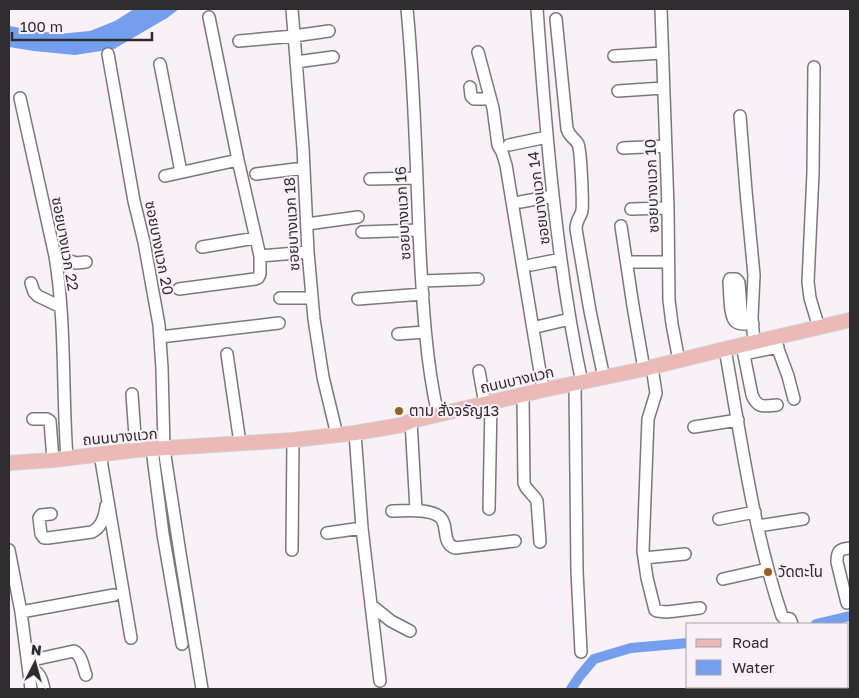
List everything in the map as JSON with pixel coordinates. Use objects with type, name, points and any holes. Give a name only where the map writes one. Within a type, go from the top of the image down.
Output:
[{"type":"main road","name":"ถนนบางแวก","points":[[9,463],[136,450],[293,440],[355,433],[402,425],[544,390],[604,378],[725,349],[776,342],[819,328],[849,323]]},
{"type":"street","name":"ซอยบางแวก 18","points":[[292,9],[315,332],[337,436]]},
{"type":"street","name":"ซอยบางแวก 16","points":[[407,9],[425,332],[438,415]]},
{"type":"street","name":"ซอยบางแวก 14","points":[[537,9],[553,196],[579,383],[577,571],[581,652]]},
{"type":"street","name":"ซอยบางแวก 10","points":[[660,9],[668,208],[669,300],[679,361]]},
{"type":"street","points":[[179,289],[255,279],[260,274],[260,256],[209,17]]},
{"type":"street","points":[[556,19],[567,129],[570,137],[576,141],[579,150],[582,210],[576,222],[576,229],[604,378]]},
{"type":"street","points":[[239,41],[329,31]]},
{"type":"street","points":[[478,52],[490,99],[498,145],[506,165],[544,390]]},
{"type":"street","points":[[614,56],[662,53]]},
{"type":"street","name":"ซอยบางแวก 20","points":[[108,54],[160,337],[162,368],[158,449]]},
{"type":"street","points":[[296,62],[333,57]]},
{"type":"street","points":[[160,64],[181,172]]},
{"type":"street","points":[[814,67],[813,173],[808,282],[810,298],[819,328]]},
{"type":"street","points":[[470,87],[474,99],[490,99]]},
{"type":"street","points":[[618,91],[663,88]]},
{"type":"street","name":"ซอยบางแวก 22","points":[[20,98],[58,276],[67,458]]},
{"type":"street","points":[[740,116],[754,275],[747,347],[752,395],[755,402],[759,405],[776,404]]},
{"type":"street","points":[[509,145],[547,137]]},
{"type":"street","points":[[623,148],[666,146]]},
{"type":"street","points":[[165,176],[238,160]]},
{"type":"street","points":[[256,174],[304,168]]},
{"type":"street","points":[[370,179],[417,178]]},
{"type":"street","points":[[520,202],[553,196]]},
{"type":"street","points":[[631,209],[668,208]]},
{"type":"street","points":[[307,224],[358,217]]},
{"type":"street","points":[[621,226],[633,306],[656,393],[648,419],[644,558],[650,590],[655,610],[657,611],[668,612],[700,608]]},
{"type":"street","points":[[362,232],[419,230]]},
{"type":"street","points":[[202,246],[256,238]]},
{"type":"street","points":[[260,256],[308,252]]},
{"type":"street","points":[[55,256],[76,263],[86,262]]},
{"type":"street","points":[[532,265],[561,259]]},
{"type":"street","points":[[632,262],[668,262]]},
{"type":"street","points":[[422,281],[478,279]]},
{"type":"street","points":[[31,283],[34,292],[38,296],[61,307]]},
{"type":"street","points":[[358,299],[423,294]]},
{"type":"street","points":[[280,298],[312,298]]},
{"type":"street","points":[[536,327],[570,320]]},
{"type":"street","points":[[160,337],[279,323]]},
{"type":"street","points":[[398,334],[425,332]]},
{"type":"street","points":[[776,342],[794,399]]},
{"type":"street","points":[[725,349],[755,512],[768,569],[782,616],[790,619],[792,623]]},
{"type":"street","points":[[227,354],[240,443]]},
{"type":"street","points":[[479,371],[488,404],[489,509]]},
{"type":"street","points":[[132,394],[136,450]]},
{"type":"street","points":[[523,396],[524,483],[525,488],[537,501],[540,542]]},
{"type":"street","points":[[33,419],[47,419],[50,421],[53,460]]},
{"type":"street","points":[[694,427],[738,420]]},
{"type":"street","points":[[411,422],[416,510]]},
{"type":"street","points":[[355,433],[362,528],[380,681]]},
{"type":"street","points":[[292,550],[293,440]]},
{"type":"street","points":[[158,449],[164,544],[182,644]]},
{"type":"street","points":[[158,449],[180,553],[202,689]]},
{"type":"street","points":[[100,454],[131,638]]},
{"type":"street","points":[[52,514],[41,515],[39,518],[41,534],[44,538],[92,532],[102,522],[106,497]]},
{"type":"street","points":[[392,511],[416,510],[439,516],[443,521],[447,539],[451,546],[455,548],[515,541]]},
{"type":"street","points":[[719,519],[755,512]]},
{"type":"street","points":[[758,526],[802,519]]},
{"type":"street","points":[[327,533],[362,528]]},
{"type":"street","points":[[847,603],[837,556],[838,552],[842,549],[850,548]]},
{"type":"street","points":[[9,550],[21,612],[31,689]]},
{"type":"street","points":[[644,558],[686,554]]},
{"type":"street","points":[[723,579],[768,569]]},
{"type":"street","points":[[21,612],[114,595]]},
{"type":"street","points":[[371,606],[391,621],[410,631]]},
{"type":"street","points":[[28,666],[74,651],[80,656],[86,675]]},
{"type":"street","points":[[28,666],[41,677],[44,689]]},
{"type":"water","points":[[134,9],[179,9],[114,49],[75,55],[9,47],[9,26],[58,34],[90,31],[115,21]]},
{"type":"waterway","points":[[820,623],[850,616]]},
{"type":"waterway","points":[[571,689],[594,659],[631,648],[686,643]]},
{"type":"place","name":"ตาม สั่งจรัญ13","points":[[399,411]]},
{"type":"place","name":"วัดตะโน","points":[[768,572]]}]
